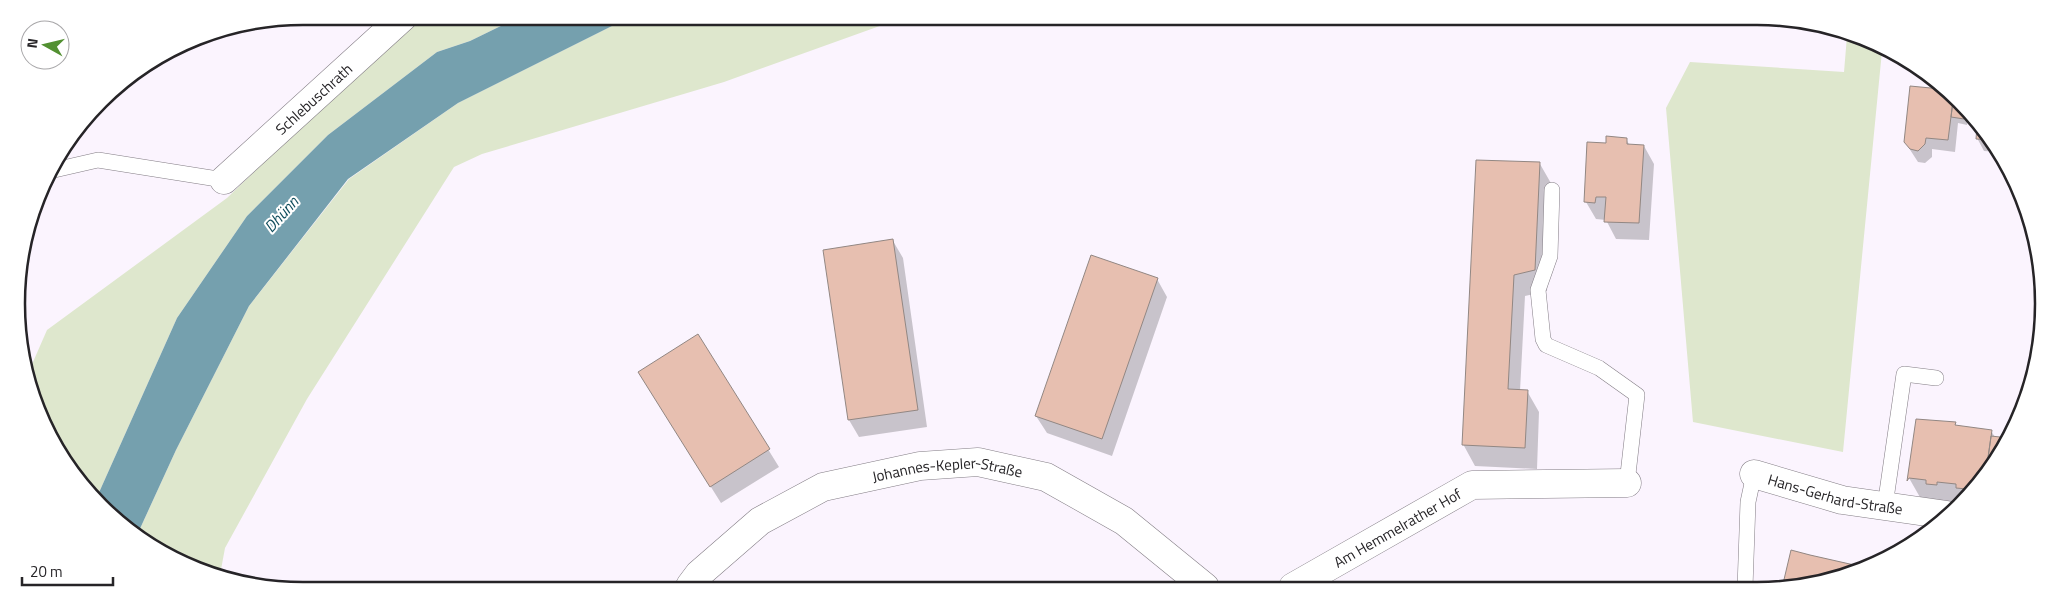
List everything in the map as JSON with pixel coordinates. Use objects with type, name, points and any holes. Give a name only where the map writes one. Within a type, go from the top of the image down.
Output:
[{"type":"street","name":"Schlebuschrath","points":[[224,180],[394,25]]},
{"type":"street","name":"Johannes-Kepler-Straße","points":[[693,582],[699,574],[760,521],[823,487],[920,466],[978,462],[1046,477],[1124,521],[1199,582]]},
{"type":"street","name":"Hans-Gerhard-Straße","points":[[1754,474],[1842,500],[1939,514]]},
{"type":"street","name":"Am Hemmelrather Hof","points":[[1302,582],[1472,485],[1627,483]]},
{"type":"lane","points":[[60,169],[98,160],[224,180]]},
{"type":"lane","points":[[1552,190],[1550,256],[1538,290],[1543,339],[1546,345],[1599,368],[1637,396],[1627,483]]},
{"type":"lane","points":[[1886,506],[1904,374],[1936,378]]},
{"type":"lane","points":[[1745,582],[1748,502],[1754,474]]},
{"type":"green space","points":[[406,25],[503,25],[470,41],[437,52],[328,135],[247,216],[177,318],[99,492],[62,443],[46,410],[32,365],[47,330],[227,198]]},
{"type":"green space","points":[[614,25],[883,25],[724,82],[482,154],[454,167],[307,399],[225,548],[221,569],[180,553],[149,535],[140,528],[176,450],[249,306],[349,179],[458,103]]},
{"type":"green space","points":[[1847,40],[1882,55],[1843,452],[1693,422],[1666,108],[1690,62],[1844,72]]},
{"type":"water","name":"Dhünn","points":[[503,25],[614,25],[458,103],[348,179],[249,306],[176,450],[140,528],[120,513],[99,492],[177,318],[247,216],[328,135],[437,52],[470,41]]},
{"type":"building","points":[[1910,86],[1933,88],[1952,106],[1948,140],[1926,138],[1925,144],[1918,151],[1910,149],[1904,142]]},
{"type":"building","points":[[1952,106],[1964,118],[1964,119],[1951,117]]},
{"type":"building","points":[[1606,136],[1627,138],[1627,144],[1644,145],[1639,223],[1604,222],[1606,197],[1596,197],[1595,203],[1584,202],[1587,142],[1606,143]]},
{"type":"building","points":[[1476,160],[1540,162],[1535,270],[1514,275],[1508,389],[1528,390],[1525,448],[1462,445]]},
{"type":"building","points":[[893,239],[918,410],[848,420],[823,250]]},
{"type":"building","points":[[1091,255],[1158,278],[1102,439],[1035,416]]},
{"type":"building","points":[[698,334],[770,449],[710,487],[638,372]]},
{"type":"building","points":[[1916,419],[1956,422],[1955,425],[1992,430],[1988,458],[1964,489],[1956,488],[1956,484],[1937,482],[1937,485],[1926,484],[1926,480],[1909,478],[1907,481]]},
{"type":"building","points":[[1991,436],[2001,437],[1998,443],[1988,458]]},
{"type":"building","points":[[1791,550],[1853,565],[1829,573],[1784,581]]}]
